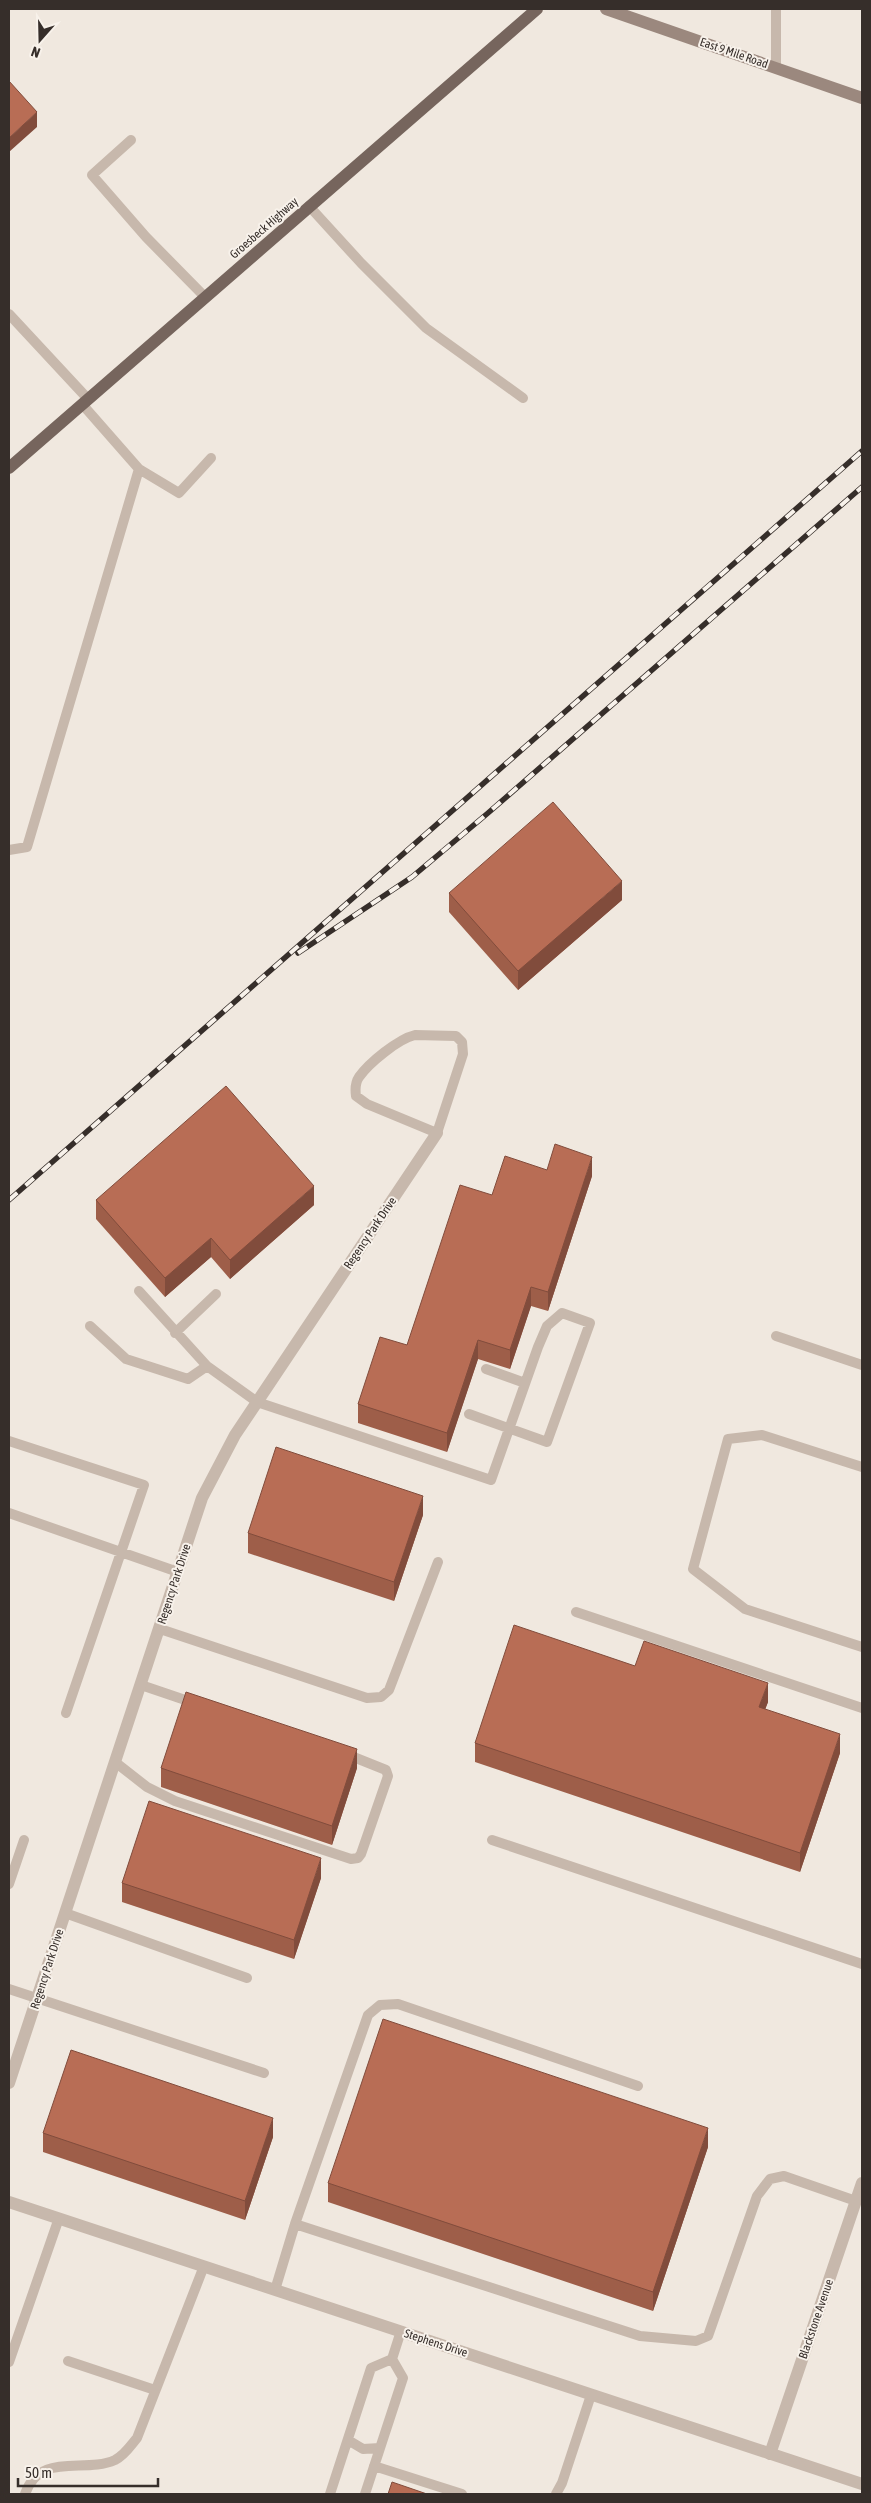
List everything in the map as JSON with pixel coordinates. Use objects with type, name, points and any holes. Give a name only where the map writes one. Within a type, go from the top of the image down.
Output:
[{"type":"main road","name":"Groesbeck Highway","points":[[9,468],[537,9]]},
{"type":"main road","name":"East 9 Mile Road","points":[[606,9],[862,98]]},
{"type":"street","name":"Regency Park Drive","points":[[9,2083],[202,1498],[235,1435],[437,1133]]},
{"type":"street","name":"Blackstone Avenue","points":[[770,2454],[862,2183]]},
{"type":"street","name":"Stephens Drive","points":[[9,2202],[862,2484]]},
{"type":"lane","points":[[776,9],[776,68]]},
{"type":"lane","points":[[131,140],[92,175],[146,238],[205,297]]},
{"type":"lane","points":[[309,206],[361,263],[426,328],[524,398]]},
{"type":"lane","points":[[9,314],[85,402],[139,469],[179,493],[211,458]]},
{"type":"lane","points":[[9,850],[27,847],[139,469]]},
{"type":"lane","points":[[456,1036],[462,1042],[463,1054],[437,1133],[367,1104],[356,1096],[355,1086],[359,1077],[405,1038],[456,1036]]},
{"type":"lane","points":[[139,1291],[175,1333],[208,1366],[257,1402],[491,1480],[509,1429],[525,1384],[547,1326],[562,1313],[590,1323],[547,1442],[509,1429],[469,1414]]},
{"type":"lane","points":[[175,1333],[216,1294]]},
{"type":"lane","points":[[90,1326],[126,1359],[188,1379],[208,1366]]},
{"type":"lane","points":[[776,1336],[862,1365]]},
{"type":"lane","points":[[486,1369],[525,1384]]},
{"type":"lane","points":[[862,1467],[762,1434],[728,1439],[693,1569],[745,1609],[862,1647]]},
{"type":"lane","points":[[9,1441],[144,1485],[66,1713]]},
{"type":"lane","points":[[9,1513],[178,1572]]},
{"type":"lane","points":[[160,1628],[368,1698],[380,1697],[389,1690],[438,1562]]},
{"type":"lane","points":[[576,1612],[862,1708]]},
{"type":"lane","points":[[141,1685],[205,1707]]},
{"type":"lane","points":[[115,1762],[147,1787],[175,1801],[351,1858],[358,1858],[388,1776],[386,1770],[381,1766],[334,1751]]},
{"type":"lane","points":[[9,1884],[24,1840]]},
{"type":"lane","points":[[492,1840],[862,1964]]},
{"type":"lane","points":[[65,1913],[247,1978]]},
{"type":"lane","points":[[9,1989],[264,2073]]},
{"type":"lane","points":[[275,2290],[295,2224],[368,2015],[380,2005],[398,2004],[638,2086]]},
{"type":"lane","points":[[295,2224],[640,2336],[696,2341],[708,2336],[757,2196],[770,2179],[784,2176],[856,2201]]},
{"type":"lane","points":[[9,2362],[59,2218]]},
{"type":"lane","points":[[25,2494],[30,2481],[44,2470],[115,2460],[137,2438],[204,2266]]},
{"type":"lane","points":[[330,2494],[371,2368],[392,2359],[401,2331]]},
{"type":"lane","points":[[365,2494],[404,2378],[392,2359]]},
{"type":"lane","points":[[68,2361],[156,2390]]},
{"type":"lane","points":[[556,2494],[562,2483],[591,2395]]},
{"type":"lane","points":[[348,2440],[363,2449],[380,2448]]},
{"type":"lane","points":[[374,2466],[462,2494]]},
{"type":"building","points":[[9,81],[37,112],[9,138]]},
{"type":"building","points":[[553,802],[622,881],[518,971],[449,893]]},
{"type":"building","points":[[226,1086],[314,1186],[230,1260],[211,1238],[165,1278],[96,1200]]},
{"type":"building","points":[[555,1144],[592,1157],[548,1292],[531,1287],[510,1350],[478,1340],[447,1433],[358,1404],[380,1337],[407,1345],[460,1185],[492,1195],[505,1156],[547,1170]]},
{"type":"building","points":[[276,1447],[423,1496],[394,1582],[248,1533]]},
{"type":"building","points":[[514,1625],[635,1666],[644,1641],[768,1683],[759,1707],[840,1734],[800,1853],[475,1743]]},
{"type":"building","points":[[186,1692],[357,1749],[332,1826],[161,1768]]},
{"type":"building","points":[[149,1801],[321,1858],[294,1940],[122,1883]]},
{"type":"building","points":[[383,2019],[708,2128],[653,2292],[328,2183]]},
{"type":"building","points":[[71,2050],[273,2118],[245,2201],[43,2133]]},
{"type":"building","points":[[392,2482],[427,2494],[388,2494]]},
{"type":"railway","points":[[9,1200],[862,451]]},
{"type":"railway","points":[[298,953],[412,877],[862,487]]}]
